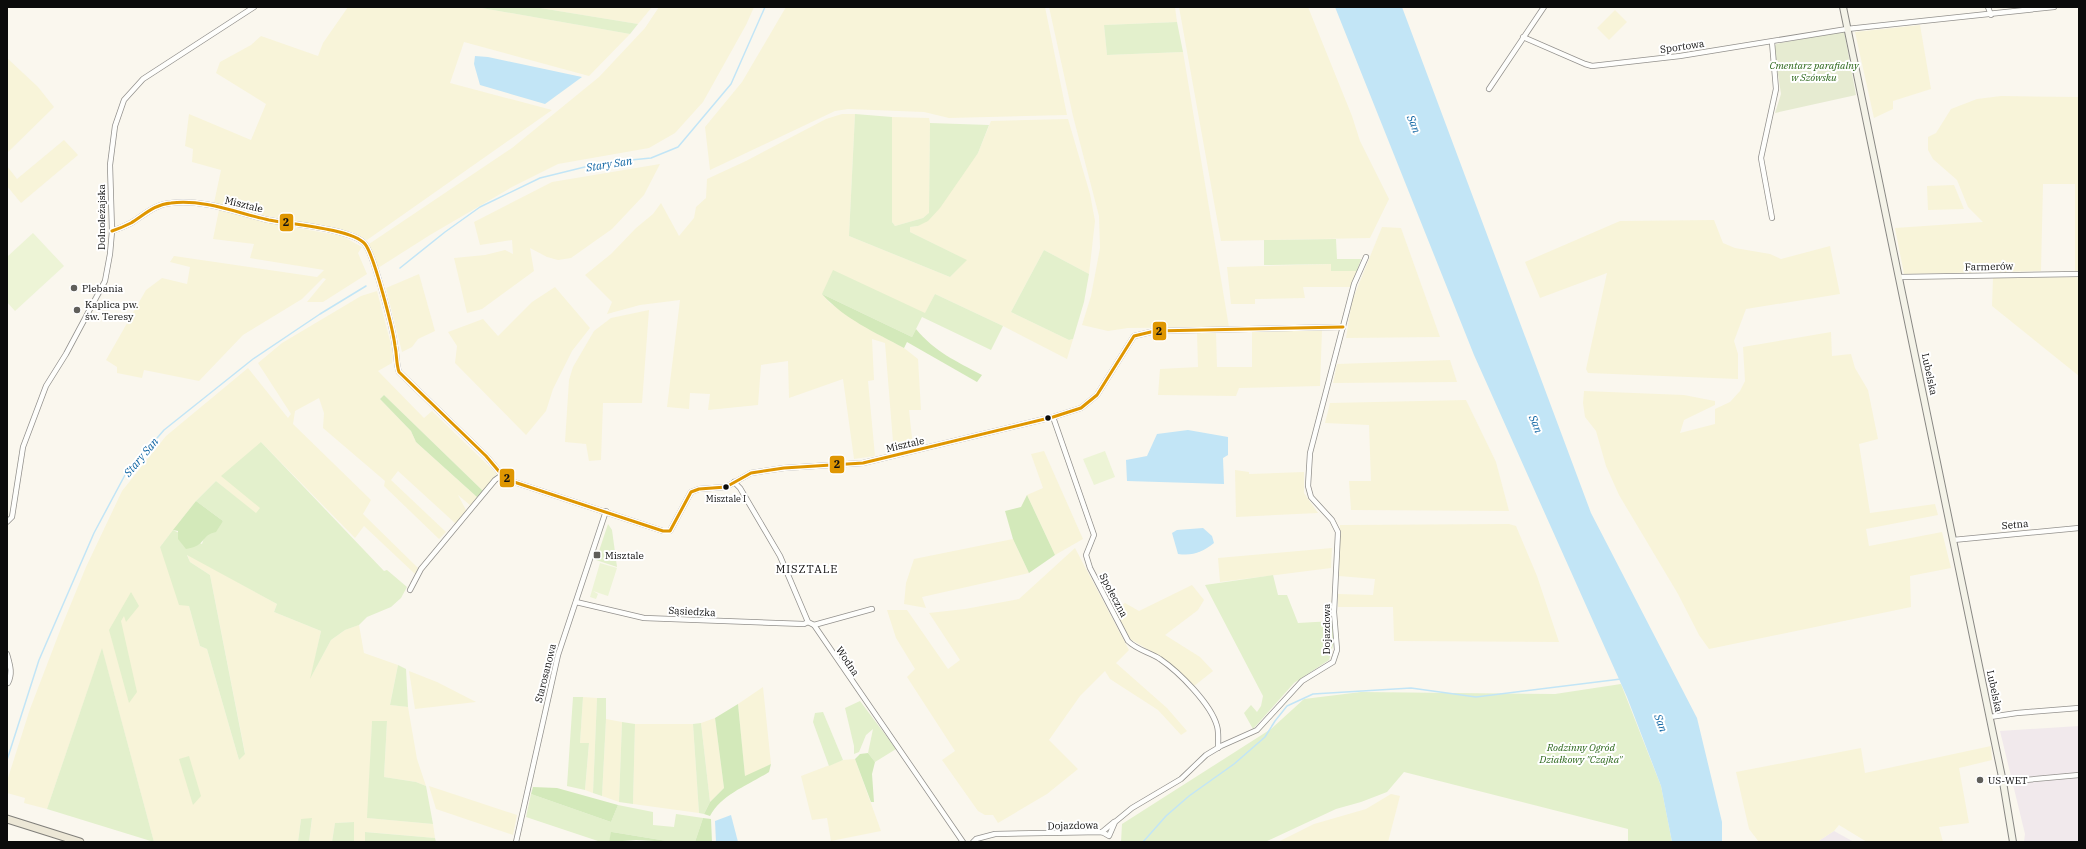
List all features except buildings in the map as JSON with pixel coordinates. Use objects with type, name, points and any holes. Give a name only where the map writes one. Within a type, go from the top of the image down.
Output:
[{"type":"main road","name":"Lubelska","points":[[1842,7],[1900,277],[1990,717],[2013,842]]},
{"type":"main road","points":[[7,819],[80,842]]},
{"type":"street","name":"Dolnoleżajska","points":[[7,522],[12,517],[23,447],[46,386],[66,354],[105,281],[110,254],[112,231],[110,165],[115,126],[124,100],[143,79],[254,7]]},
{"type":"street","points":[[1489,90],[1544,7]]},
{"type":"street","points":[[1988,7],[1991,15]]},
{"type":"street","name":"Sportowa","points":[[1523,37],[1592,66],[1680,56],[1847,29],[1991,15],[2054,7]]},
{"type":"street","points":[[1772,42],[1776,89],[1761,158],[1772,218]]},
{"type":"street","name":"Misztale","points":[[112,231],[130,223],[159,205],[195,202],[269,220],[340,232],[365,243],[378,278],[393,336],[396,363],[399,372],[486,456],[502,475],[514,482],[663,531],[670,531],[691,492],[699,489],[726,487],[751,473],[784,468],[863,463],[1053,417],[1082,408],[1097,395],[1134,336],[1155,331],[1343,327]]},
{"type":"street","name":"Dojazdowa","points":[[973,842],[976,839],[995,834],[1102,832],[1109,839],[1114,822],[1181,779],[1206,756],[1218,748],[1257,730],[1302,681],[1330,665],[1335,659],[1337,650],[1334,586],[1338,532],[1332,520],[1311,497],[1308,486],[1310,453],[1315,430],[1329,385],[1354,284],[1366,257]]},
{"type":"street","name":"Farmerów","points":[[1900,277],[2079,274]]},
{"type":"street","name":"Społeczna","points":[[1053,417],[1094,535],[1086,555],[1090,568],[1128,641],[1136,648],[1160,659],[1180,676],[1210,710],[1217,727],[1218,748]]},
{"type":"street","points":[[410,590],[422,569],[495,480],[502,475]]},
{"type":"street","points":[[734,482],[740,488],[780,556],[803,607],[808,622]]},
{"type":"street","name":"Starosanowa","points":[[516,842],[558,655],[606,512]]},
{"type":"street","name":"Setna","points":[[1953,540],[2079,528]]},
{"type":"street","name":"Sąsiedzka","points":[[576,602],[644,618],[780,623],[808,622]]},
{"type":"street","points":[[814,625],[872,609]]},
{"type":"street","name":"Wodna","points":[[808,622],[814,625],[962,842]]},
{"type":"street","points":[[7,654],[11,668],[11,677],[8,683]]},
{"type":"street","points":[[1990,717],[2017,712],[2079,708]]},
{"type":"street","points":[[2003,782],[2079,775]]},
{"type":"street","points":[[1102,832],[1114,822]]},
{"type":"shaded area","points":[[348,7],[476,7],[630,34],[589,76],[464,42],[450,83],[552,110],[367,240],[352,232],[267,216],[214,203],[221,170],[192,162],[193,149],[185,146],[189,114],[251,140],[266,104],[216,73],[220,62],[251,45],[261,36],[318,56],[323,43]]},
{"type":"shaded area","points":[[534,7],[652,7],[638,24]]},
{"type":"shaded area","points":[[659,7],[754,7],[746,25],[703,102],[675,133],[649,148],[558,164],[512,187],[430,235],[378,268],[369,244],[512,148],[599,77],[645,28]]},
{"type":"shaded area","points":[[786,7],[1045,7],[1067,115],[949,118],[924,112],[848,109],[835,111],[710,170],[705,127],[742,82]]},
{"type":"shaded area","points":[[1049,7],[1175,7],[1177,22],[1104,25],[1107,55],[1183,52],[1229,327],[1128,328],[1108,331],[1082,325],[1091,296],[1100,248],[1099,216],[1073,116]]},
{"type":"shaded area","points":[[1179,7],[1308,7],[1352,116],[1360,141],[1389,199],[1370,238],[1221,241]]},
{"type":"shaded area","points":[[1615,10],[1627,22],[1609,40],[1597,28]]},
{"type":"shaded area","points":[[1920,25],[1931,89],[1893,101],[1893,109],[1874,118],[1855,32]]},
{"type":"shaded area","points":[[7,58],[38,87],[54,107],[7,153]]},
{"type":"shaded area","points":[[2001,96],[2079,97],[2079,272],[2075,272],[2075,184],[2043,184],[2041,271],[1904,274],[1895,228],[1983,222],[1968,207],[1957,180],[1933,159],[1928,150],[1928,137],[1936,133],[1951,109],[1977,99]]},
{"type":"shaded area","points":[[842,114],[855,114],[849,236],[950,277],[966,260],[910,232],[910,227],[918,226],[978,153],[991,121],[1068,119],[1090,194],[1095,221],[1089,274],[1044,250],[1011,312],[1069,340],[1073,339],[1067,359],[1003,326],[935,294],[925,314],[822,294],[830,303],[874,332],[904,348],[918,359],[921,410],[909,410],[913,447],[894,454],[885,343],[872,339],[874,380],[868,381],[875,456],[854,459],[843,379],[789,398],[788,361],[761,365],[758,405],[708,410],[710,394],[690,393],[689,409],[667,407],[680,300],[640,305],[607,314],[612,302],[585,275],[611,254],[636,228],[653,214],[661,203],[679,236],[694,218],[696,207],[706,198],[707,179],[746,161],[826,119]]},
{"type":"shaded area","points":[[892,117],[929,118],[930,123],[929,213],[923,218],[895,226],[892,222]]},
{"type":"shaded area","points":[[64,140],[78,155],[21,203],[7,186],[7,166],[17,179]]},
{"type":"shaded area","points":[[660,164],[644,195],[612,229],[571,258],[558,260],[547,257],[530,248],[534,271],[482,309],[467,313],[454,258],[485,255],[505,250],[513,254],[512,240],[480,245],[474,222],[552,182]]},
{"type":"shaded area","points":[[1954,185],[1964,209],[1928,210],[1927,186]]},
{"type":"shaded area","points":[[219,210],[270,223],[342,236],[362,247],[358,253],[367,274],[323,302],[307,302],[326,279],[323,278],[302,299],[243,335],[199,381],[144,370],[142,378],[117,373],[117,367],[106,360],[146,290],[162,278],[187,284],[190,267],[170,262],[174,256],[317,277],[324,270],[250,258],[254,244],[213,239]]},
{"type":"shaded area","points":[[1714,220],[1723,243],[1735,248],[1770,254],[1781,259],[1830,246],[1840,294],[1746,309],[1734,341],[1738,354],[1738,379],[1588,373],[1586,369],[1607,273],[1540,298],[1525,262],[1620,221]]},
{"type":"shaded area","points":[[1382,227],[1401,228],[1440,337],[1346,338],[1352,301]]},
{"type":"shaded area","points":[[1331,264],[1331,271],[1357,271],[1350,287],[1303,287],[1305,298],[1255,299],[1255,304],[1231,304],[1227,267]]},
{"type":"shaded area","points":[[419,274],[435,331],[418,339],[412,347],[402,352],[386,288]]},
{"type":"shaded area","points":[[2079,277],[2079,376],[1992,306],[1993,278]]},
{"type":"shaded area","points":[[555,287],[590,328],[572,351],[553,389],[546,411],[526,435],[455,363],[457,346],[448,332],[483,319],[498,336],[532,302]]},
{"type":"shaded area","points":[[377,291],[393,352],[392,363],[378,371],[424,418],[432,411],[497,474],[483,491],[384,395],[380,399],[411,431],[416,442],[477,497],[471,506],[458,495],[467,512],[456,524],[398,471],[391,480],[446,532],[439,539],[384,486],[385,481],[323,428],[324,413],[319,398],[295,411],[293,424],[371,500],[363,514],[418,568],[415,574],[364,526],[355,538],[261,442],[261,508],[256,514],[216,481],[196,501],[160,547],[189,606],[200,646],[207,649],[239,760],[245,753],[210,575],[190,562],[187,554],[277,604],[274,612],[321,631],[311,677],[331,640],[345,630],[359,625],[364,653],[398,665],[390,705],[408,707],[417,759],[426,786],[416,782],[384,777],[387,721],[372,721],[368,818],[433,824],[435,838],[366,832],[365,842],[354,842],[354,822],[335,823],[332,842],[309,842],[312,819],[301,819],[298,842],[154,842],[102,649],[47,809],[24,803],[25,798],[7,793],[7,781],[30,709],[86,567],[122,491],[166,436],[248,368],[288,418],[291,414],[258,363],[282,343],[361,296]]},
{"type":"shaded area","points":[[649,310],[642,403],[603,403],[601,460],[589,461],[586,444],[565,442],[569,380],[573,367],[594,331],[611,318]]},
{"type":"shaded area","points":[[1322,330],[1320,386],[1239,388],[1236,396],[1158,395],[1160,369],[1198,367],[1197,333],[1216,333],[1217,367],[1252,367],[1252,332]]},
{"type":"shaded area","points":[[1831,332],[1832,356],[1851,354],[1855,368],[1868,390],[1878,439],[1859,444],[1870,513],[1935,504],[1938,515],[1866,529],[1869,546],[1942,532],[1951,568],[1910,576],[1911,607],[1709,649],[1699,635],[1678,594],[1619,495],[1606,466],[1596,431],[1585,417],[1583,403],[1584,391],[1684,395],[1715,401],[1715,405],[1684,420],[1680,433],[1715,424],[1715,409],[1730,402],[1740,391],[1745,381],[1743,347]]},
{"type":"shaded area","points":[[1450,360],[1457,382],[1333,383],[1337,364]]},
{"type":"shaded area","points":[[1466,400],[1496,462],[1509,511],[1351,510],[1349,481],[1371,481],[1369,425],[1325,423],[1330,403]]},
{"type":"shaded area","points":[[1044,451],[1083,539],[1055,555],[1027,495],[1043,488],[1031,454]]},
{"type":"shaded area","points":[[1235,470],[1249,472],[1249,474],[1304,472],[1304,493],[1318,513],[1236,517]]},
{"type":"shaded area","points":[[1509,524],[1516,526],[1537,576],[1559,642],[1394,641],[1393,607],[1338,607],[1338,594],[1373,595],[1375,579],[1339,576],[1340,525]]},
{"type":"shaded area","points":[[1013,539],[1029,573],[922,597],[926,608],[904,604],[906,583],[914,559]]},
{"type":"shaded area","points":[[1075,548],[1129,650],[1116,663],[1167,708],[1187,731],[1181,735],[1158,710],[1110,679],[1105,671],[1080,696],[1049,740],[1078,769],[1047,794],[998,823],[993,815],[985,815],[978,811],[942,760],[955,751],[907,677],[915,669],[896,638],[887,610],[907,610],[948,669],[960,660],[929,613],[965,609],[1019,599]]},
{"type":"shaded area","points":[[1332,548],[1331,568],[1220,582],[1218,558]]},
{"type":"shaded area","points":[[1192,585],[1204,600],[1198,610],[1165,635],[1200,657],[1213,671],[1194,686],[1161,657],[1130,639],[1115,610],[1125,603],[1139,611]]},
{"type":"shaded area","points":[[409,671],[437,682],[476,702],[415,709]]},
{"type":"shaded area","points":[[763,687],[771,764],[745,777],[738,704]]},
{"type":"shaded area","points":[[583,697],[597,698],[593,793],[585,790],[589,744],[580,743]]},
{"type":"shaded area","points":[[715,718],[724,788],[710,802],[701,723]]},
{"type":"shaded area","points":[[606,719],[622,722],[619,802],[602,796]]},
{"type":"shaded area","points":[[635,724],[693,724],[699,813],[633,804]]},
{"type":"shaded area","points":[[2079,726],[2079,842],[2024,842],[2025,834],[2000,731]]},
{"type":"shaded area","points":[[1991,746],[1992,760],[1959,768],[1969,823],[1939,827],[1943,842],[1867,842],[1839,825],[1834,831],[1817,842],[1759,842],[1749,829],[1736,772],[1861,748],[1865,773]]},
{"type":"shaded area","points":[[855,759],[881,831],[831,841],[827,818],[812,820],[801,776],[843,760]]},
{"type":"shaded area","points":[[429,786],[517,815],[513,835],[436,809]]},
{"type":"shaded area","points":[[1391,794],[1400,796],[1388,842],[1278,842],[1314,824],[1366,809]]},
{"type":"shaded area","points":[[1834,831],[1854,842],[1817,842]]},
{"type":"green space","points":[[476,7],[534,7],[638,24],[630,34]]},
{"type":"green space","points":[[1177,22],[1183,52],[1107,55],[1104,25]]},
{"type":"green space","name":"Cmentarz parafialny w Szówsku","points":[[1844,31],[1856,95],[1775,113],[1781,94],[1774,48],[1776,44]]},
{"type":"green space","points":[[855,114],[892,117],[892,222],[895,226],[923,218],[929,213],[930,123],[989,125],[978,153],[940,208],[928,221],[918,226],[910,227],[910,232],[967,260],[950,277],[849,236]]},
{"type":"green space","points":[[33,233],[64,266],[15,311],[7,302],[7,257]]},
{"type":"green space","points":[[1336,239],[1337,259],[1361,259],[1357,271],[1331,271],[1331,264],[1264,265],[1264,240]]},
{"type":"green space","points":[[1044,250],[1089,274],[1084,302],[1073,339],[1069,340],[1011,312]]},
{"type":"green space","points":[[833,270],[925,313],[935,294],[1003,326],[991,350],[922,317],[912,337],[822,294]]},
{"type":"green space","points":[[822,294],[912,337],[916,329],[938,350],[982,375],[977,382],[907,342],[904,348],[850,318],[830,303]]},
{"type":"green space","points":[[384,395],[483,491],[477,497],[416,442],[411,431],[380,399]]},
{"type":"green space","points":[[261,442],[384,571],[387,570],[407,587],[401,598],[391,607],[367,617],[359,625],[345,630],[331,640],[310,679],[321,631],[274,612],[277,604],[187,555],[190,562],[210,575],[245,754],[239,760],[207,649],[200,646],[189,606],[179,605],[160,547],[173,530],[202,544],[204,538],[223,521],[196,501],[216,481],[256,513],[260,508],[221,476]]},
{"type":"green space","points":[[1105,451],[1115,477],[1094,485],[1083,459]]},
{"type":"green space","points":[[1027,495],[1055,555],[1029,573],[1013,539],[1005,511],[1021,507]]},
{"type":"green space","points":[[196,501],[223,521],[216,532],[211,533],[197,546],[186,549],[178,539],[178,531],[173,530]]},
{"type":"green space","points":[[608,524],[612,530],[617,567],[596,560]]},
{"type":"green space","points":[[600,563],[617,568],[608,596],[593,591],[598,594],[596,599],[590,597]]},
{"type":"green space","points":[[1273,575],[1278,595],[1287,595],[1298,623],[1333,621],[1334,642],[1329,660],[1294,683],[1253,729],[1244,713],[1251,705],[1257,712],[1261,706],[1263,696],[1205,585]]},
{"type":"green space","points":[[131,592],[139,606],[126,622],[124,616],[121,621],[137,692],[129,703],[109,630]]},
{"type":"green space","points":[[102,648],[154,842],[47,809]]},
{"type":"green space","points":[[398,665],[406,669],[408,707],[390,705]]},
{"type":"green space","name":"Rodzinny Ogród Działkowy \"Czajka\"","points":[[1621,684],[1661,786],[1672,842],[1628,842],[1628,829],[1404,772],[1387,792],[1361,802],[1336,809],[1265,842],[1121,842],[1122,824],[1271,729],[1304,699],[1361,692],[1555,694]]},
{"type":"green space","points":[[573,697],[583,697],[580,743],[589,743],[585,790],[567,786]]},
{"type":"green space","points":[[597,698],[606,698],[602,796],[593,793]]},
{"type":"green space","points":[[860,701],[896,749],[875,762],[868,753],[873,729],[866,735],[859,752],[854,754],[854,746],[845,708]]},
{"type":"green space","points":[[738,704],[745,776],[771,764],[769,772],[729,796],[715,808],[710,816],[704,814],[710,802],[724,788],[715,718]]},
{"type":"green space","points":[[823,712],[843,760],[829,766],[813,722],[815,713]]},
{"type":"green space","points":[[372,721],[387,721],[384,777],[416,782],[426,786],[433,824],[367,818]]},
{"type":"green space","points":[[622,722],[635,724],[633,804],[619,802]]},
{"type":"green space","points":[[701,723],[710,802],[704,814],[699,813],[693,724]]},
{"type":"green space","points":[[868,753],[875,762],[872,774],[874,802],[871,802],[855,759],[860,754]]},
{"type":"green space","points":[[189,756],[201,796],[193,805],[179,759]]},
{"type":"green space","points":[[533,787],[557,788],[618,805],[611,822],[531,794]]},
{"type":"green space","points":[[531,794],[611,822],[618,805],[653,812],[653,825],[674,827],[676,814],[703,818],[695,842],[673,842],[612,832],[609,842],[601,842],[526,817]]},
{"type":"green space","points":[[312,818],[309,842],[298,842],[301,819]]},
{"type":"green space","points":[[703,818],[711,819],[712,842],[695,842]]},
{"type":"green space","points":[[354,822],[354,842],[332,842],[335,823]]},
{"type":"green space","points":[[365,832],[435,838],[436,842],[365,842]]},
{"type":"green space","points":[[611,832],[673,842],[636,840],[609,842]]},
{"type":"water","name":"San","points":[[1335,7],[1402,7],[1591,513],[1697,718],[1722,822],[1722,842],[1672,842],[1661,786],[1627,697],[1474,355]]},
{"type":"water","points":[[475,56],[488,57],[582,77],[545,104],[480,85],[474,64]]},
{"type":"water","points":[[1188,430],[1228,437],[1228,455],[1223,458],[1224,484],[1127,481],[1126,460],[1147,456],[1157,434]]},
{"type":"water","points":[[1203,528],[1212,536],[1214,543],[1198,553],[1178,554],[1172,533],[1177,530]]},
{"type":"water","points":[[731,815],[738,842],[716,842],[715,821]]},
{"type":"waterway","name":"Stary San","points":[[400,268],[445,232],[480,207],[540,178],[601,163],[651,158],[678,147],[731,84],[765,7]]},
{"type":"waterway","name":"Stary San","points":[[7,760],[39,660],[94,533],[125,475],[164,430],[253,359],[320,314],[366,286]]},
{"type":"waterway","points":[[1143,842],[1166,816],[1189,796],[1234,764],[1265,737],[1287,706],[1313,694],[1411,688],[1476,697],[1621,679]]},
{"type":"transit line","name":"2","points":[[112,231],[131,223],[160,205],[184,202],[221,207],[269,220],[335,231],[348,234],[358,239],[365,244],[369,251],[383,293],[391,324],[399,372],[486,456],[502,475],[514,482],[663,531],[670,531],[691,492],[699,489],[726,487],[751,473],[784,468],[863,463],[1053,417],[1081,408],[1097,395],[1134,336],[1155,331],[1343,327]]},
{"type":"place","name":"Plebania","points":[[74,288]]},
{"type":"place","name":"Kaplica pw. św. Teresy","points":[[77,310]]},
{"type":"place","name":"Misztale I","points":[[726,487]]},
{"type":"place","name":"Misztale","points":[[597,555]]},
{"type":"place","name":"US-WET","points":[[1980,780]]},
{"type":"district","name":"MISZTALE","points":[[807,569]]}]
